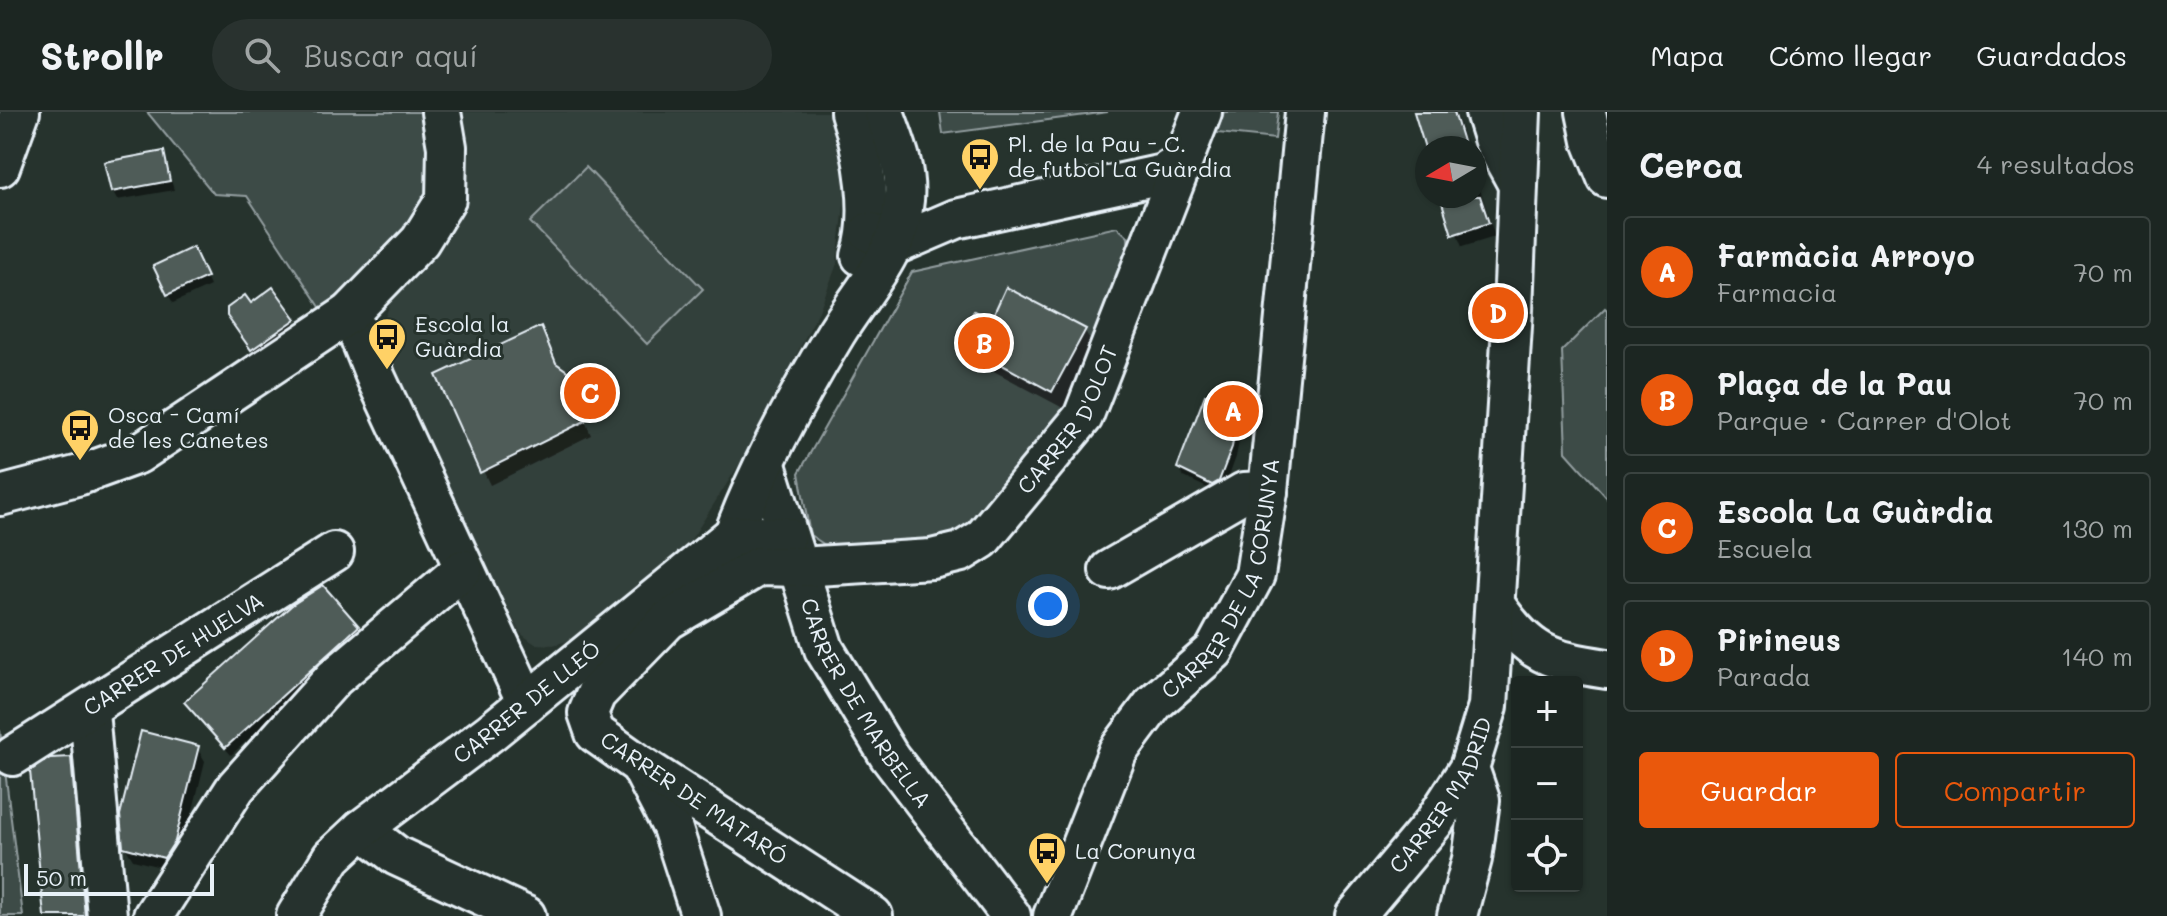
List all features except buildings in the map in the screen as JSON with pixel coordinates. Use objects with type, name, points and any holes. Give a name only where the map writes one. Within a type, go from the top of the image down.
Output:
[{"type":"street","points":[[0,167],[20,112]]},
{"type":"street","points":[[0,496],[80,475],[138,454],[350,313],[420,241],[446,199],[447,147],[441,112]]},
{"type":"street","points":[[850,112],[889,230]]},
{"type":"street","points":[[884,112],[904,167],[956,219]]},
{"type":"street","name":"CARRER D'OLOT","points":[[792,552],[932,559],[961,552],[982,539],[1083,417],[1202,112]]},
{"type":"street","name":"CARRER DE LA CORUNYA","points":[[1053,916],[1118,751],[1154,703],[1214,651],[1255,575],[1268,491],[1305,112]]},
{"type":"street","points":[[1485,112],[1494,141],[1516,181]]},
{"type":"street","name":"CARRER MADRID","points":[[1355,916],[1434,822],[1469,768],[1488,706],[1516,250],[1516,181],[1521,112]]},
{"type":"street","points":[[1586,112],[1592,141],[1607,178]]},
{"type":"street","points":[[889,230],[956,219],[1163,174],[1180,163]]},
{"type":"street","points":[[889,230],[904,167]]},
{"type":"street","name":"CARRER DE MATARÓ","points":[[873,916],[595,733],[588,713],[596,694],[725,562],[733,535],[766,465],[837,331],[860,303],[889,230]]},
{"type":"street","points":[[350,313],[376,378],[527,703]]},
{"type":"street","name":"CARRER DE MARBELLA","points":[[766,465],[824,649],[880,743],[1011,916]]},
{"type":"street","points":[[1109,570],[1244,492],[1268,491]]},
{"type":"street","points":[[733,535],[792,552]]},
{"type":"street","name":"CARRER DE LLEÓ","points":[[296,916],[332,857],[362,829],[527,703],[733,535]]},
{"type":"street","name":"CARRER DE HUELVA","points":[[13,756],[89,711],[334,552]]},
{"type":"street","name":"CARRER DE MATARÓ","points":[[668,620],[759,566],[792,552]]},
{"type":"street","points":[[153,916],[236,787],[334,678],[463,569]]},
{"type":"street","points":[[1496,606],[1518,637],[1541,654],[1607,669]]},
{"type":"street","name":"CARRER MADRID","points":[[1488,706],[1541,654]]},
{"type":"street","points":[[89,711],[107,916]]},
{"type":"street","points":[[640,765],[672,827],[701,916]]},
{"type":"street","points":[[1457,916],[1472,859],[1480,800],[1469,768]]},
{"type":"street","points":[[362,829],[397,856],[526,916]]},
{"type":"shaded area","points":[[147,112],[426,112],[432,188],[386,259],[322,310],[247,196],[214,194]]},
{"type":"shaded area","name":"Escola la Guàrdia","points":[[458,112],[831,112],[842,155],[846,189],[837,264],[819,311],[740,463],[684,551],[568,641],[553,645],[535,644],[520,633],[388,360],[384,320],[390,304],[465,185]]},
{"type":"shaded area","points":[[940,112],[1108,112],[943,134]]},
{"type":"shaded area","points":[[1224,112],[1278,112],[1275,139],[1217,133]]},
{"type":"shaded area","points":[[586,167],[703,289],[647,344],[530,222]]},
{"type":"shaded area","points":[[1117,227],[1128,237],[1129,253],[1071,413],[960,538],[831,549],[810,535],[799,473],[912,272]]},
{"type":"shaded area","points":[[1605,308],[1607,498],[1566,452],[1562,351]]},
{"type":"shaded area","points":[[0,730],[23,916],[0,916]]},
{"type":"place","name":"Pl. de la Pau - C. de futbol La Guàrdia","points":[[980,191]]},
{"type":"place","name":"Pirineus","points":[[1498,313]]},
{"type":"place","name":"Plaça de la Pau","points":[[984,343]]},
{"type":"place","name":"Escola la Guàrdia","points":[[387,371]]},
{"type":"place","name":"Escola La Guàrdia","points":[[590,393]]},
{"type":"place","name":"Farmàcia Arroyo","points":[[1233,411]]},
{"type":"place","name":"Osca - Camí de les Canetes","points":[[80,462]]},
{"type":"place","name":"La Corunya","points":[[1047,885]]}]
